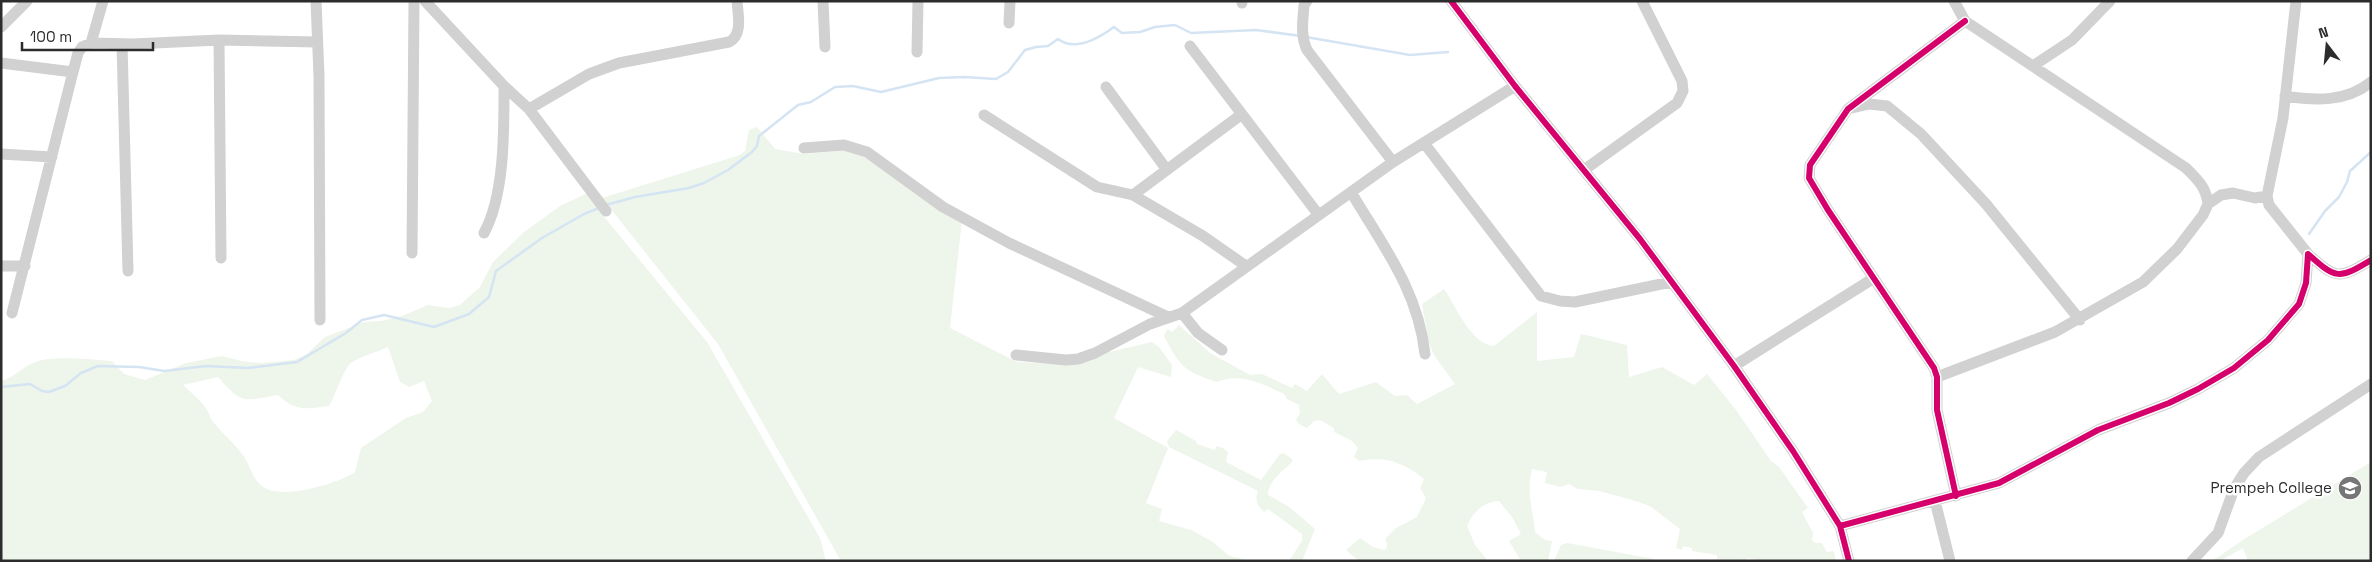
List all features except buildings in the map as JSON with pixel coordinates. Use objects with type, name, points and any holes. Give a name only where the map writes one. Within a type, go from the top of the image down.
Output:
[{"type":"street","points":[[1,27],[27,1]]},
{"type":"street","points":[[91,43],[103,1]]},
{"type":"street","points":[[316,1],[320,320]]},
{"type":"street","points":[[412,254],[414,1]]},
{"type":"street","points":[[425,1],[504,86],[529,109],[606,211]]},
{"type":"street","points":[[529,109],[582,77],[619,63],[729,42],[736,38],[738,33],[737,1]]},
{"type":"street","points":[[823,1],[825,47]]},
{"type":"street","points":[[917,52],[918,1]]},
{"type":"street","points":[[1009,23],[1010,1]]},
{"type":"street","points":[[1307,1],[1304,5],[1302,37],[1324,75],[1349,104],[1393,162]]},
{"type":"street","points":[[1450,1],[1515,86],[1640,239],[1734,366],[1793,451],[1840,526],[1849,561]]},
{"type":"street","points":[[1584,170],[1677,103],[1683,92],[1682,81],[1642,1]]},
{"type":"street","points":[[1937,377],[2056,332],[2080,320],[2142,282],[2177,249],[2203,215],[2208,204],[2207,193],[2202,184],[2186,168],[1965,21],[1954,1]]},
{"type":"street","points":[[2033,66],[2072,40],[2110,1]]},
{"type":"street","points":[[2296,1],[2283,118],[2267,196],[2269,205],[2308,254],[2329,272],[2341,275],[2354,271],[2371,260]]},
{"type":"street","points":[[1956,496],[1937,410],[1937,377],[1928,358],[1809,178],[1810,165],[1848,109],[1965,21]]},
{"type":"street","points":[[12,313],[78,53],[82,47],[91,43],[122,44],[219,40],[317,42]]},
{"type":"street","points":[[219,40],[221,258]]},
{"type":"street","points":[[122,44],[128,271]]},
{"type":"street","points":[[1190,46],[1318,214]]},
{"type":"street","points":[[1,63],[73,72]]},
{"type":"street","points":[[2285,96],[2324,99],[2348,96],[2371,82]]},
{"type":"street","points":[[484,233],[496,207],[504,126],[504,86]]},
{"type":"street","points":[[1016,355],[1066,360],[1078,359],[1168,317],[1182,313],[1393,162],[1515,86]]},
{"type":"street","points":[[1106,87],[1167,170]]},
{"type":"street","points":[[1848,109],[1869,104],[1887,106],[1921,134],[1986,204],[2080,320]]},
{"type":"street","points":[[1133,194],[1242,114]]},
{"type":"street","points":[[984,116],[1097,187],[1133,194],[1203,236],[1246,266]]},
{"type":"street","points":[[1424,143],[1541,296],[1553,300],[1575,302],[1670,282]]},
{"type":"street","points":[[804,148],[844,145],[867,152],[943,207],[984,230],[1168,317]]},
{"type":"street","points":[[1,154],[52,157]]},
{"type":"street","points":[[1351,192],[1404,280],[1419,317],[1426,354]]},
{"type":"street","points":[[2208,204],[2221,195],[2233,193],[2255,198],[2267,196]]},
{"type":"street","points":[[1840,526],[1985,488],[2013,477],[2098,430],[2170,403],[2234,368],[2268,340],[2299,304],[2306,283],[2308,254]]},
{"type":"street","points":[[1,266],[25,266]]},
{"type":"street","points":[[1734,366],[1874,278]]},
{"type":"street","points":[[1182,313],[1198,333],[1222,350]]},
{"type":"street","points":[[2192,561],[2218,533],[2234,489],[2259,457],[2371,384]]},
{"type":"street","points":[[1935,501],[1950,561]]},
{"type":"shaded area","points":[[757,127],[775,149],[804,154],[853,150],[962,220],[950,328],[1017,362],[1057,364],[1152,342],[1159,347],[1172,365],[1171,377],[1138,367],[1114,418],[1168,448],[1146,503],[1162,509],[1159,521],[1191,530],[1213,542],[1228,555],[1248,561],[841,561],[718,344],[602,198],[740,155],[745,151],[749,130]]},
{"type":"shaded area","points":[[588,193],[605,218],[707,342],[820,538],[826,561],[1,561],[1,381],[35,362],[52,359],[73,358],[112,361],[124,374],[145,380],[186,363],[222,356],[241,361],[262,363],[294,360],[307,354],[325,337],[364,322],[381,321],[402,316],[428,305],[449,308],[460,305],[480,287],[493,262],[524,232],[560,206]],"holes":[[[388,347],[400,382],[409,387],[424,381],[432,401],[423,412],[406,418],[361,448],[355,472],[347,477],[322,486],[282,492],[270,490],[259,483],[236,446],[213,421],[202,403],[183,385],[218,377],[238,397],[244,399],[257,399],[278,395],[296,407],[314,408],[329,406],[348,366],[364,356]]]},
{"type":"shaded area","points":[[1444,289],[1459,315],[1472,332],[1486,344],[1494,346],[1537,312],[1537,361],[1574,357],[1581,334],[1627,345],[1629,377],[1662,367],[1694,385],[1707,374],[1736,410],[1771,461],[1779,467],[1808,508],[1802,512],[1813,533],[1812,540],[1815,543],[1822,543],[1827,552],[1833,551],[1835,561],[1762,561],[1747,558],[1746,561],[1717,559],[1717,555],[1692,551],[1692,548],[1683,546],[1682,550],[1676,548],[1680,529],[1650,506],[1599,491],[1578,489],[1569,484],[1560,487],[1545,483],[1547,472],[1532,469],[1530,493],[1535,532],[1545,540],[1552,541],[1548,561],[1521,561],[1509,541],[1521,534],[1512,517],[1499,501],[1488,503],[1479,509],[1472,516],[1467,526],[1475,545],[1488,561],[1359,561],[1346,550],[1360,538],[1373,547],[1384,550],[1387,548],[1386,538],[1396,528],[1417,517],[1426,498],[1420,488],[1424,479],[1409,468],[1393,462],[1377,459],[1359,461],[1354,457],[1358,448],[1352,441],[1334,432],[1334,428],[1320,420],[1314,421],[1307,428],[1299,424],[1296,420],[1300,413],[1299,405],[1287,399],[1284,394],[1276,390],[1251,380],[1234,378],[1217,382],[1197,375],[1184,367],[1174,355],[1164,336],[1167,329],[1172,332],[1179,325],[1210,353],[1250,375],[1262,374],[1292,388],[1295,384],[1307,391],[1322,374],[1339,394],[1376,382],[1395,396],[1407,395],[1417,404],[1455,384],[1434,355],[1429,343],[1422,304]]},
{"type":"shaded area","points":[[1176,430],[1196,441],[1197,444],[1215,450],[1216,446],[1223,448],[1228,452],[1226,462],[1261,480],[1280,454],[1284,453],[1292,459],[1293,461],[1270,485],[1268,495],[1288,506],[1315,529],[1302,561],[1289,561],[1302,541],[1302,534],[1268,509],[1264,512],[1257,503],[1258,491],[1169,447],[1167,441]]},
{"type":"shaded area","name":"Prempeh College","points":[[2371,462],[2371,561],[2248,561],[2243,548],[2220,561],[2212,561],[2246,538]]},
{"type":"shaded area","points":[[1567,543],[1654,559],[1653,561],[1554,561],[1561,545]]},
{"type":"waterway","points":[[606,205],[635,197],[689,188],[704,183],[728,170],[752,152],[757,146],[759,136],[798,105],[811,102],[835,87],[853,86],[881,92],[939,78],[996,79],[1008,72],[1025,50],[1048,46],[1058,39],[1072,44],[1087,42],[1114,27],[1122,33],[1140,32],[1155,27],[1175,25],[1191,33],[1256,30],[1301,36]]},
{"type":"waterway","points":[[1306,37],[1410,55],[1448,52]]},
{"type":"waterway","points":[[2309,234],[2325,211],[2339,197],[2347,182],[2350,171],[2371,152]]},
{"type":"waterway","points":[[1,387],[30,384],[42,391],[49,392],[65,386],[81,373],[98,366],[139,367],[164,371],[206,366],[248,368],[297,362],[346,333],[362,320],[384,315],[434,327],[469,314],[489,297],[496,271],[542,238],[584,214],[599,208]]},
{"type":"cycle path","points":[[1451,1],[1515,86],[1640,239],[1734,366],[1793,451],[1840,526],[1849,561]]},
{"type":"cycle path","points":[[1956,496],[1937,410],[1937,377],[1934,368],[1828,210],[1809,178],[1810,165],[1848,109],[1965,21]]},
{"type":"cycle path","points":[[1840,526],[1999,483],[2098,430],[2169,403],[2198,389],[2234,368],[2268,340],[2299,304],[2306,283],[2308,254],[2325,268],[2338,274],[2351,271],[2371,260]]},
{"type":"place","name":"Prempeh College","points":[[2350,488]]}]
